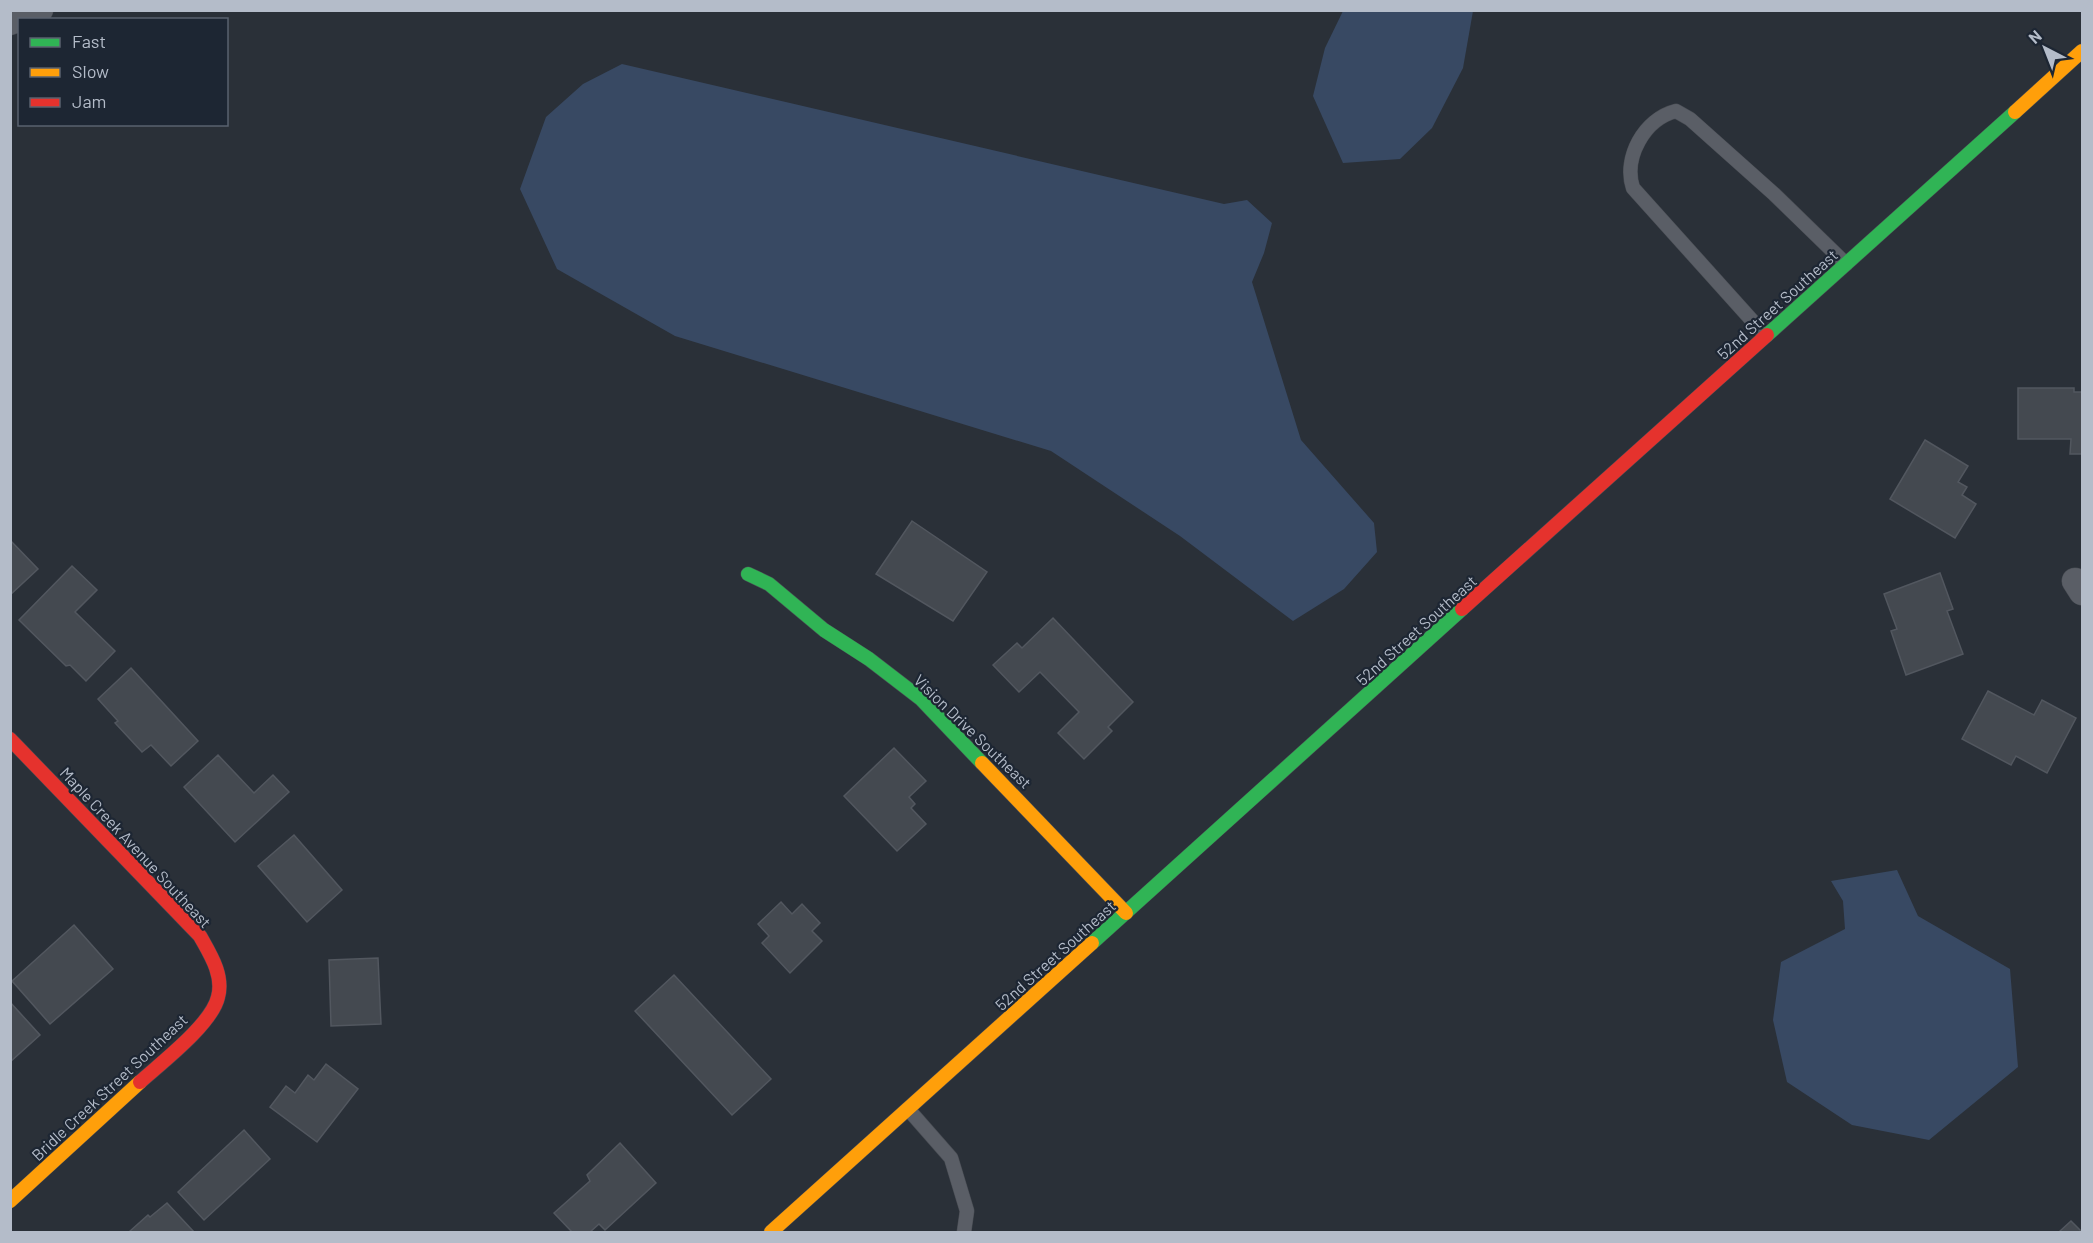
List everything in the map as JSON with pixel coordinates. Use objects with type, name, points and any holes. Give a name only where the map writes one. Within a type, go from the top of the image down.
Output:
[{"type":"main road","name":"52nd Street Southeast","points":[[771,1233],[2082,51]]},
{"type":"main road","name":"Vision Drive Southeast","points":[[748,574],[778,591],[824,630],[869,659],[921,699],[1126,913]]},
{"type":"main road","name":"Maple Creek Avenue Southeast","points":[[10,739],[200,936],[215,963],[219,988]]},
{"type":"main road","name":"Bridle Creek Street Southeast","points":[[10,1201],[187,1042],[218,999],[219,988]]},
{"type":"street","points":[[20,18],[40,10]]},
{"type":"lane","points":[[1766,336],[1633,188],[1628,173],[1633,154],[1648,128],[1662,114],[1676,111],[1690,119],[1774,194],[1846,264]]},
{"type":"lane","points":[[908,1109],[951,1158],[967,1211],[964,1233]]},
{"type":"water","points":[[1343,11],[1473,11],[1463,68],[1432,128],[1400,159],[1343,163],[1313,96],[1325,48]]},
{"type":"water","points":[[622,64],[1224,204],[1247,200],[1272,223],[1264,253],[1252,282],[1301,440],[1374,523],[1377,552],[1344,589],[1293,621],[1180,536],[1051,451],[675,336],[557,269],[520,189],[546,117],[583,84]]},
{"type":"water","points":[[1897,870],[1918,916],[2010,969],[2018,1067],[1929,1140],[1852,1125],[1787,1082],[1773,1020],[1781,962],[1845,929],[1843,901],[1831,881]]},
{"type":"building","points":[[2018,388],[2074,388],[2074,392],[2082,392],[2082,454],[2070,454],[2071,439],[2018,439]]},
{"type":"building","points":[[1925,440],[1968,466],[1958,482],[1967,487],[1962,495],[1976,504],[1955,538],[1890,499]]},
{"type":"building","points":[[912,521],[987,572],[953,621],[876,574]]},
{"type":"building","points":[[10,540],[38,569],[10,595]]},
{"type":"building","points":[[72,566],[97,590],[75,612],[115,651],[86,681],[70,665],[66,666],[19,620]]},
{"type":"building","points":[[1940,573],[1953,609],[1947,611],[1963,654],[1906,675],[1891,631],[1897,629],[1884,594]]},
{"type":"building","points":[[1053,618],[1133,702],[1108,727],[1112,731],[1084,759],[1058,733],[1079,712],[1040,672],[1019,692],[993,665],[1017,643],[1022,648]]},
{"type":"building","points":[[131,668],[198,741],[171,766],[151,745],[142,752],[115,723],[118,721],[98,699]]},
{"type":"building","points":[[1988,691],[2034,715],[2042,700],[2076,718],[2047,773],[2016,756],[2011,765],[1962,739]]},
{"type":"building","points":[[894,748],[926,781],[909,797],[915,804],[911,808],[926,824],[897,851],[844,796]]},
{"type":"building","points":[[218,755],[254,793],[273,775],[289,792],[235,842],[184,787]]},
{"type":"building","points":[[294,835],[342,890],[307,922],[258,866]]},
{"type":"building","points":[[781,902],[792,914],[802,904],[820,923],[812,931],[822,941],[790,973],[762,943],[769,936],[758,924]]},
{"type":"building","points":[[74,925],[113,969],[50,1024],[12,981]]},
{"type":"building","points":[[378,958],[381,1024],[331,1026],[329,960]]},
{"type":"building","points":[[674,975],[771,1079],[732,1115],[635,1011]]},
{"type":"building","points":[[10,1002],[40,1035],[10,1062]]},
{"type":"building","points":[[326,1064],[358,1089],[317,1142],[270,1107],[286,1086],[295,1093],[308,1075],[314,1080]]},
{"type":"building","points":[[244,1130],[270,1159],[204,1220],[178,1192]]},
{"type":"building","points":[[620,1143],[656,1183],[605,1230],[599,1224],[590,1232],[572,1232],[554,1213],[590,1181],[587,1175]]},
{"type":"building","points":[[167,1203],[194,1232],[129,1232],[148,1215],[150,1217]]},
{"type":"building","points":[[2071,1221],[2082,1232],[2059,1232]]},
{"type":"traffic: fast","points":[[1767,335],[2015,112]]},
{"type":"traffic: fast","points":[[748,574],[769,584],[824,630],[869,659],[921,699],[982,763]]},
{"type":"traffic: fast","points":[[1092,943],[1462,609]]},
{"type":"traffic: slow","points":[[2015,112],[2082,51]]},
{"type":"traffic: slow","points":[[982,763],[1126,913]]},
{"type":"traffic: slow","points":[[771,1232],[1092,943]]},
{"type":"traffic: slow","points":[[10,1201],[140,1082]]},
{"type":"traffic: jam","points":[[1462,609],[1767,335]]},
{"type":"traffic: jam","points":[[10,739],[200,936],[215,965],[219,989],[214,1008],[196,1031],[140,1082]]}]
